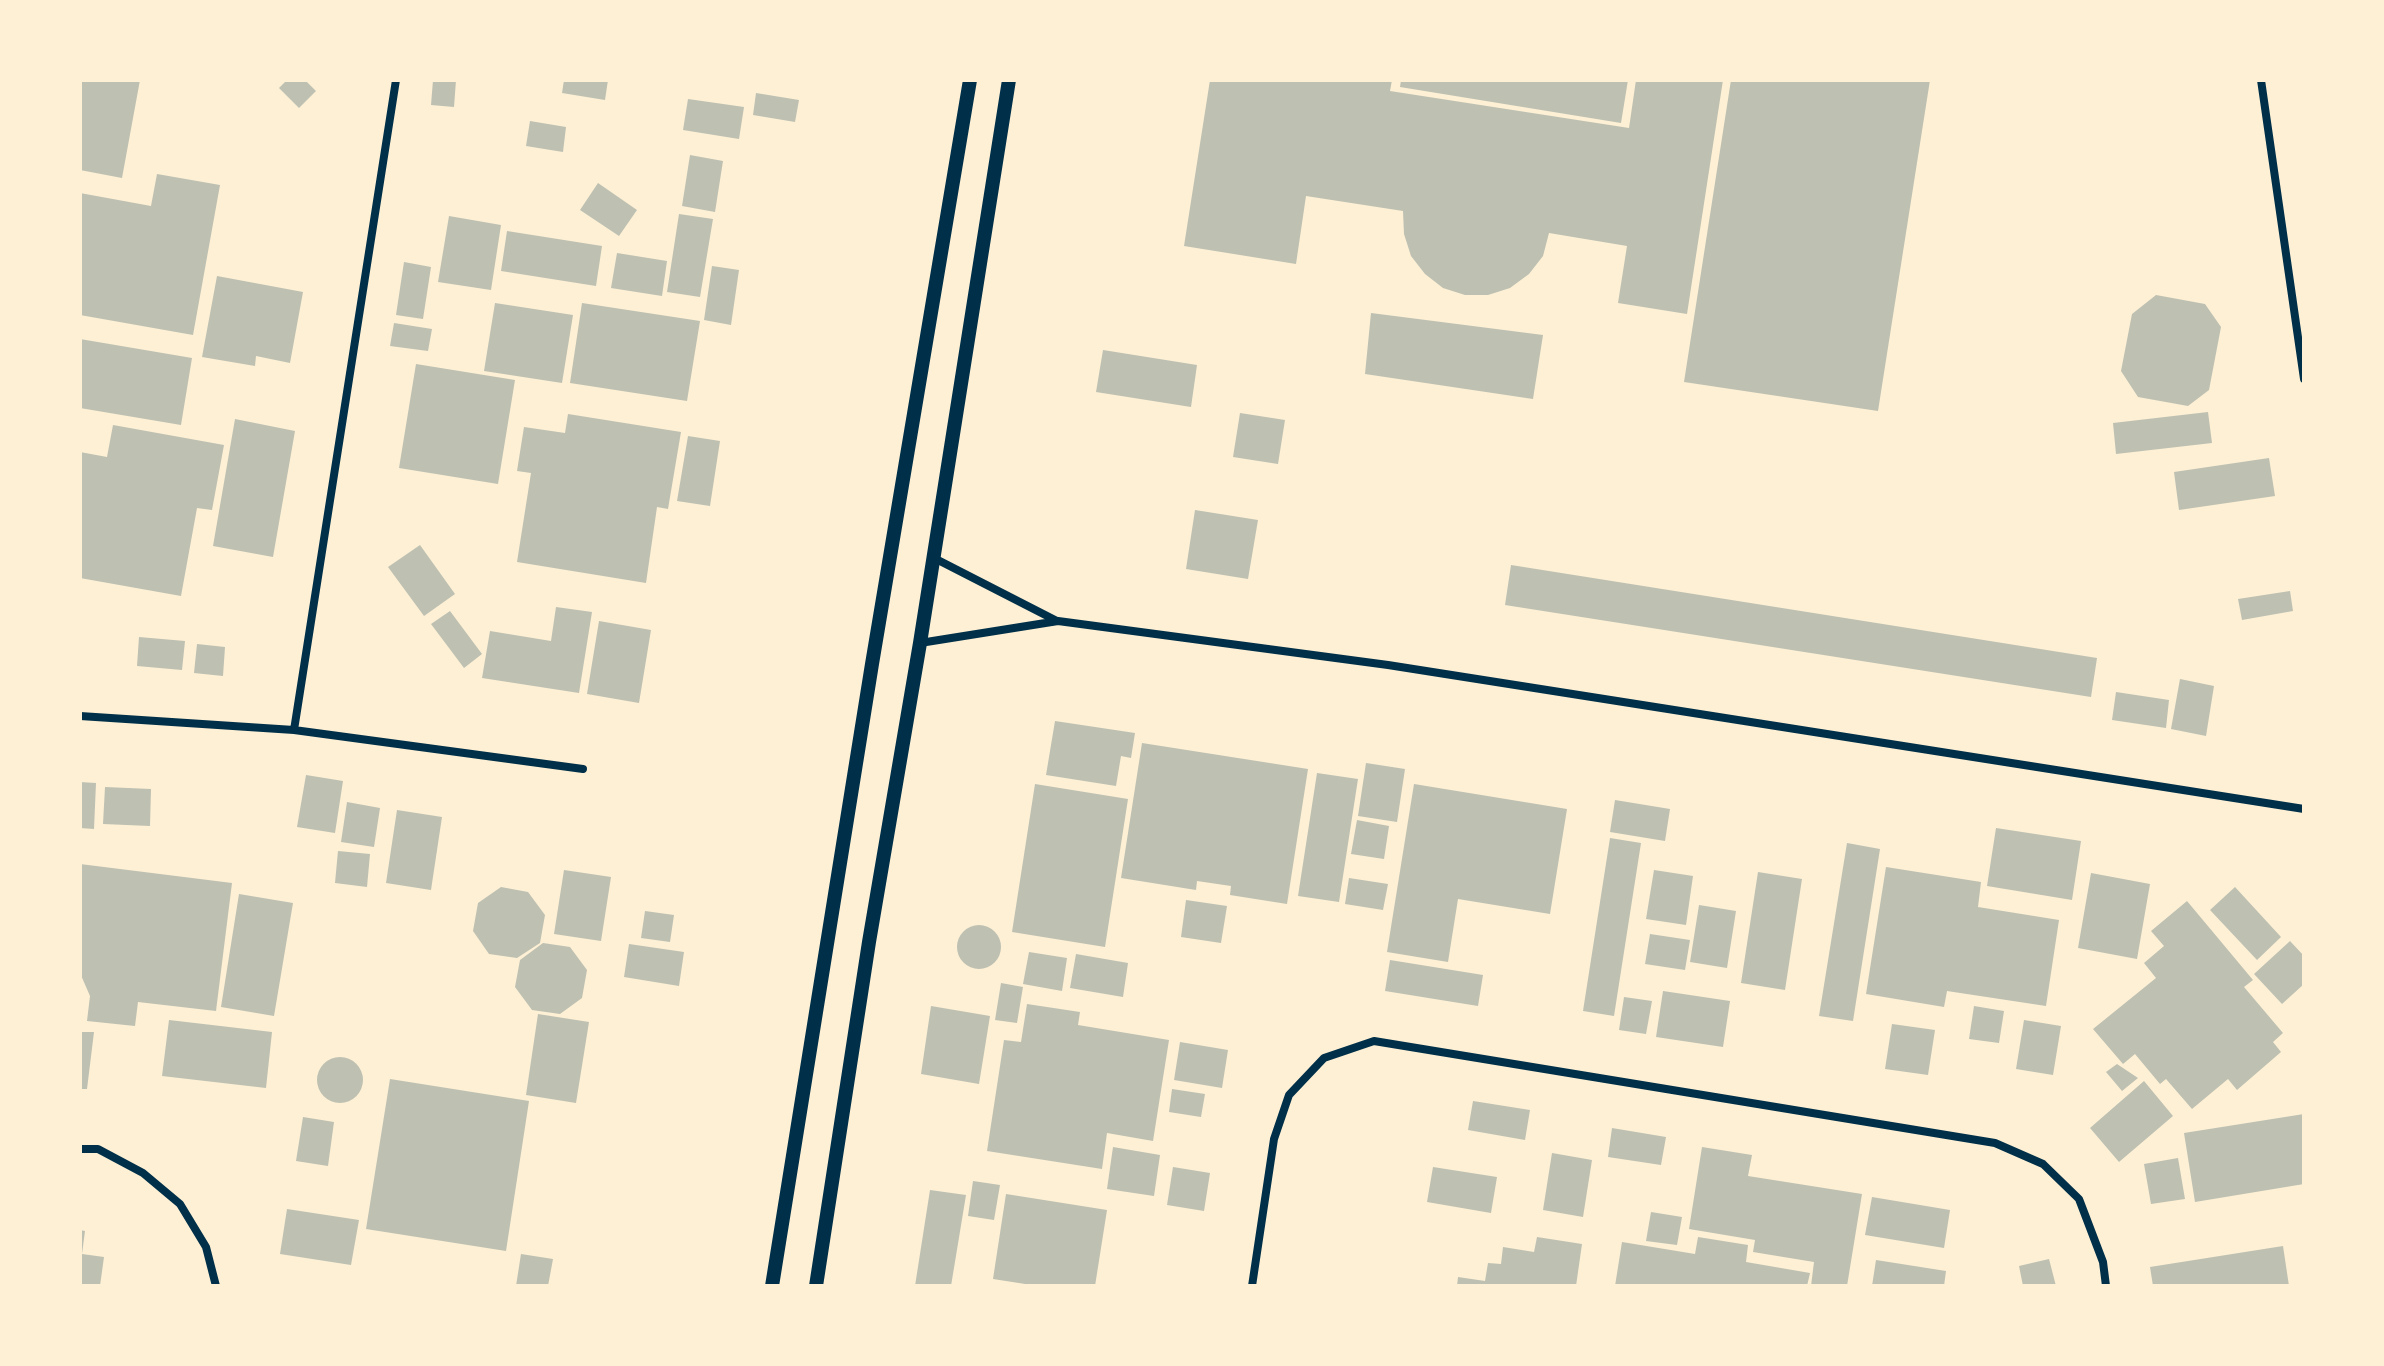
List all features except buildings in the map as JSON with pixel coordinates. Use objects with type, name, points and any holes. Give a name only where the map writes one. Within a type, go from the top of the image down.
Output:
[{"type":"street","points":[[294,730],[396,80]]},
{"type":"street","points":[[772,1286],[970,80]]},
{"type":"street","points":[[816,1286],[1009,80]]},
{"type":"street","points":[[2261,80],[2304,379]]},
{"type":"street","points":[[934,558],[1058,621]]},
{"type":"street","points":[[920,643],[1058,621],[1388,665],[2304,809]]},
{"type":"street","points":[[80,716],[294,730],[583,769]]},
{"type":"street","points":[[1252,1286],[1274,1139],[1289,1095],[1324,1058],[1374,1041],[1995,1143],[2043,1164],[2079,1199],[2103,1262],[2106,1286]]},
{"type":"street","points":[[80,1149],[98,1149],[143,1173],[180,1204],[206,1247],[216,1286]]}]
